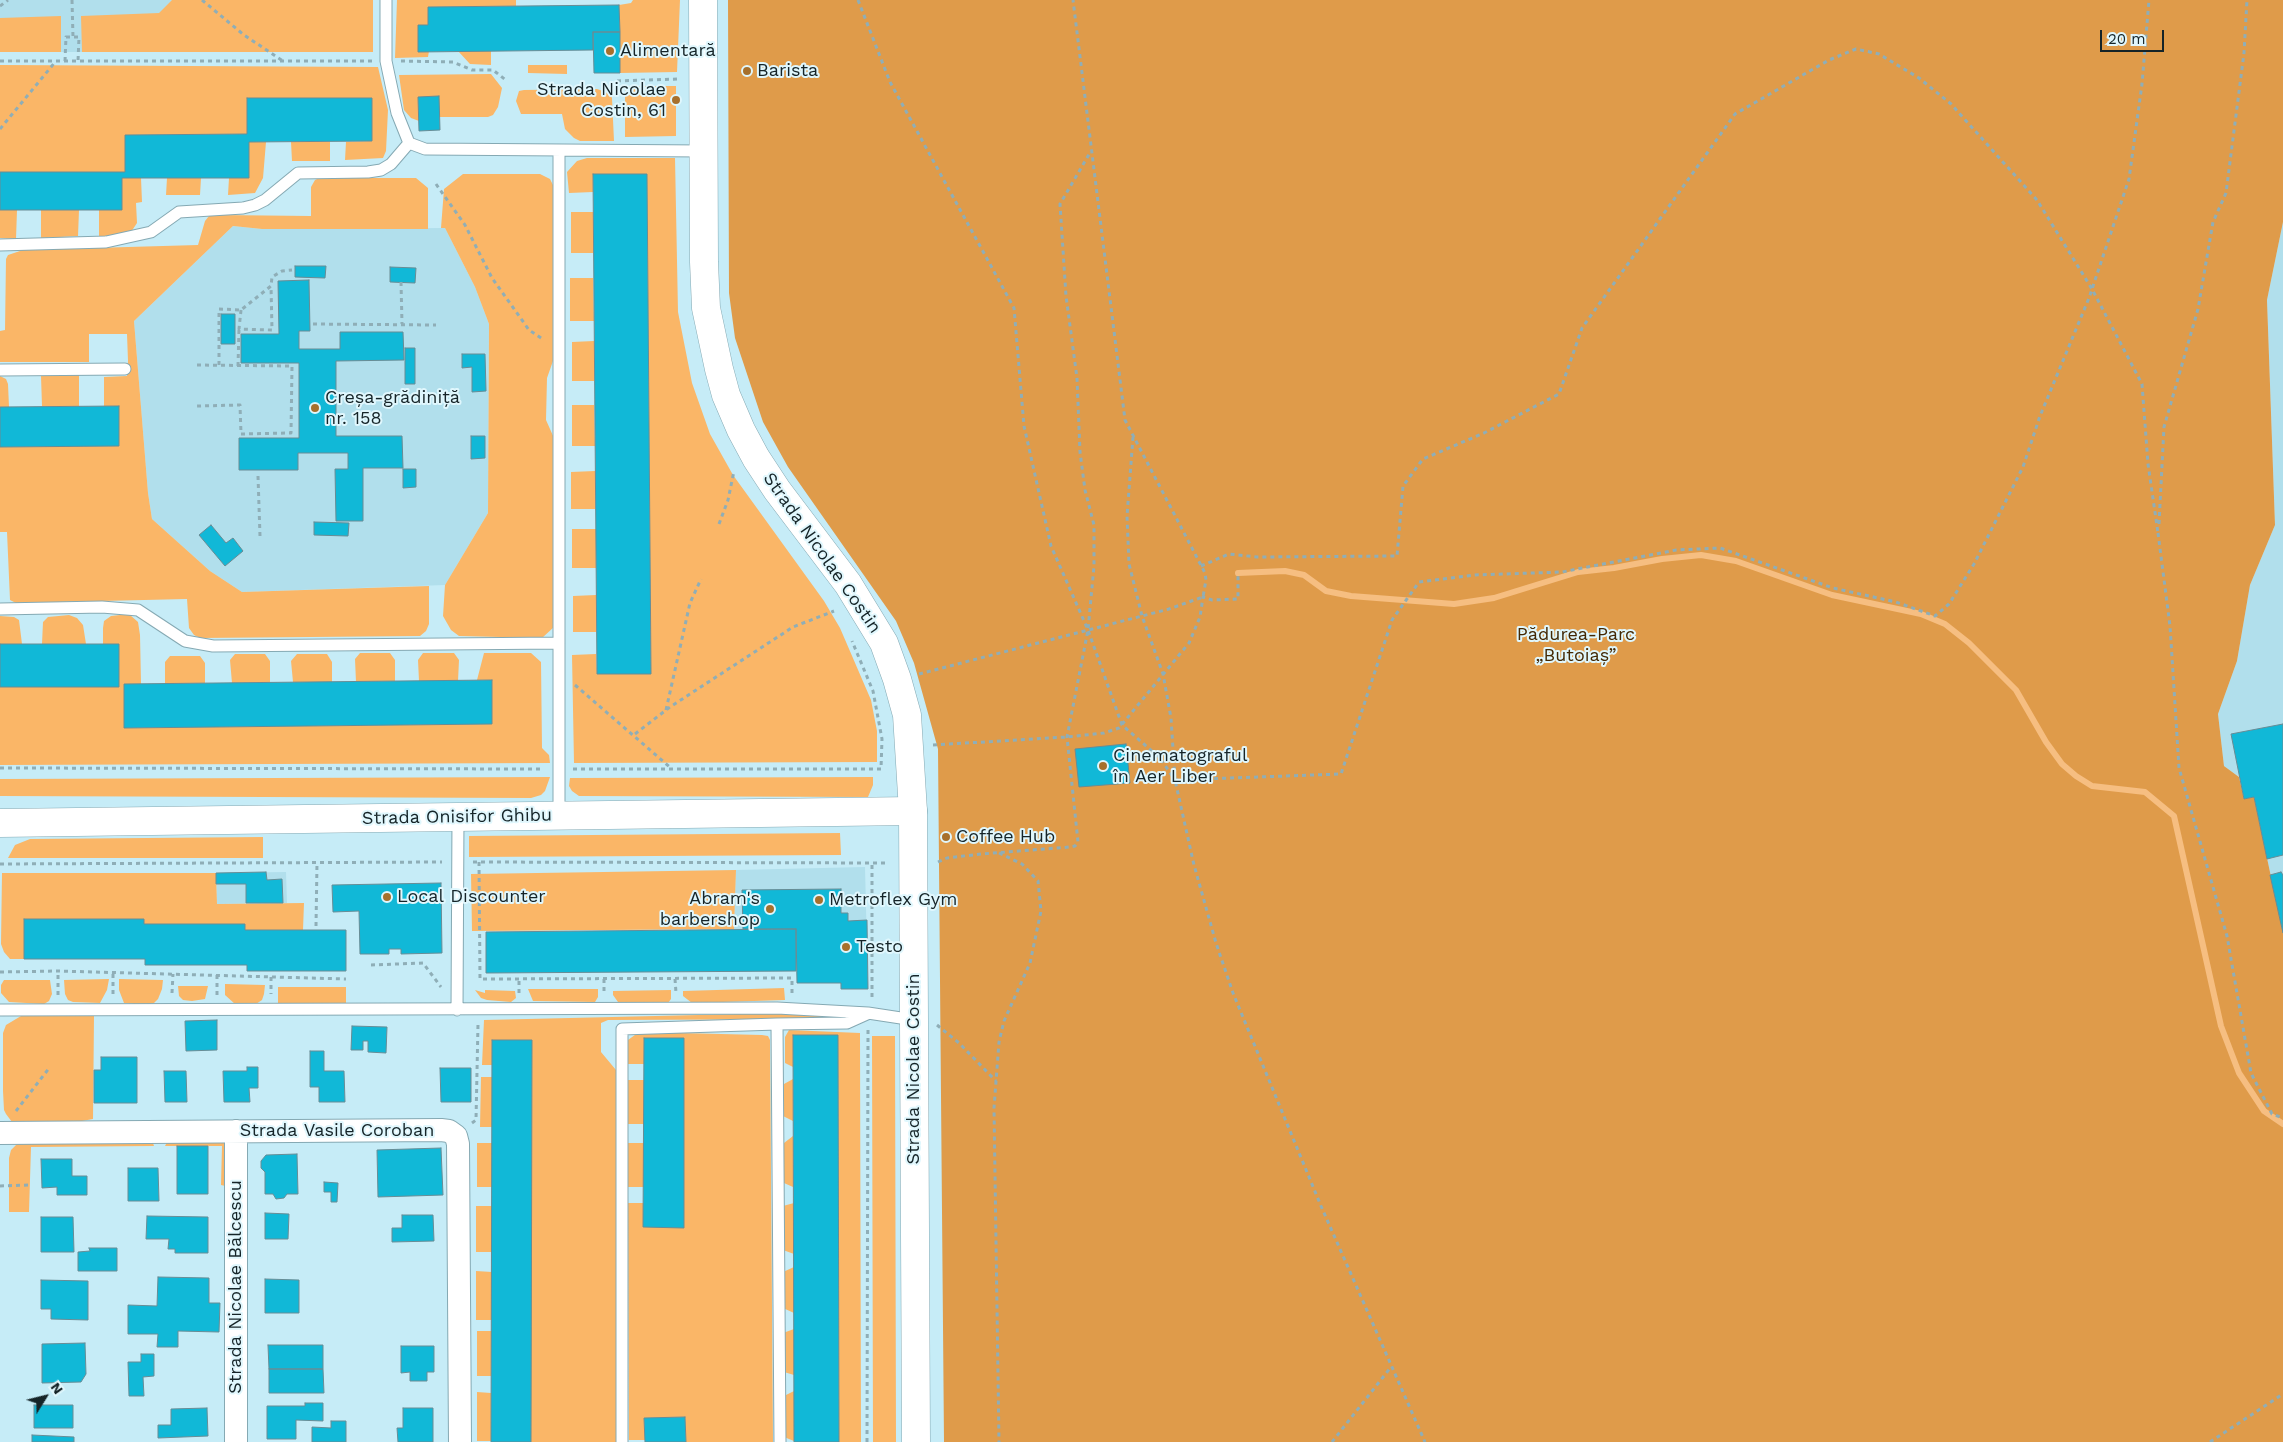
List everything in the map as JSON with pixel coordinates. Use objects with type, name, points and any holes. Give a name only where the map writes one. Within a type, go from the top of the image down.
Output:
[{"type":"main road","name":"Strada Nicolae Costin","points":[[703,0],[706,308],[712,346],[726,395],[741,430],[756,458],[777,490],[848,584],[884,643],[907,715],[913,811],[916,1442]]},
{"type":"main road","name":"Strada Onisifor Ghibu","points":[[0,823],[913,811]]},
{"type":"street","name":"Strada Vasile Coroban","points":[[6,1125],[236,1131],[441,1130],[456,1136],[458,1144],[460,1442]]},
{"type":"street","name":"Strada Nicolae Bălcescu","points":[[236,1131],[236,1442]]},
{"type":"lane","points":[[386,0],[386,61],[397,113],[409,143],[425,149],[703,150]]},
{"type":"lane","points":[[0,245],[106,242],[152,232],[179,212],[243,208],[255,205],[265,200],[298,173],[368,172],[381,170],[391,164],[409,143]]},
{"type":"lane","points":[[559,150],[559,816]]},
{"type":"lane","points":[[0,370],[125,369]]},
{"type":"lane","points":[[0,610],[102,607],[138,610],[185,641],[213,646],[559,643]]},
{"type":"lane","points":[[457,1010],[458,817]]},
{"type":"lane","points":[[0,1010],[792,1009],[868,1013],[914,1020]]},
{"type":"lane","points":[[622,1442],[622,1029],[847,1023],[868,1013]]},
{"type":"lane","points":[[777,1024],[780,1442]]},
{"type":"path","points":[[0,6],[8,0]]},
{"type":"path","points":[[72,0],[73,37]]},
{"type":"path","points":[[202,0],[244,35],[283,61]]},
{"type":"path","points":[[858,0],[890,82],[1014,308],[1024,426],[1049,536],[1088,630],[1122,725],[1160,758],[1175,780]]},
{"type":"path","points":[[910,746],[1067,737],[1112,731],[1122,725],[1193,636],[1200,618],[1206,580],[1201,566],[1125,420],[1073,0]]},
{"type":"path","points":[[1175,780],[1341,774],[1392,620],[1419,582],[1466,576],[1562,572],[1676,550],[1720,548],[1833,588],[1896,602],[1935,616],[1949,604],[1974,564],[2023,467],[2040,416],[2092,289],[2129,179],[2142,84],[2149,0]]},
{"type":"path","points":[[2158,533],[2164,427],[2198,309],[2213,222],[2226,193],[2244,52],[2247,0]]},
{"type":"path","points":[[64,61],[66,37],[79,37],[78,61]]},
{"type":"path","points":[[1201,566],[1229,554],[1257,558],[1397,556],[1403,486],[1423,459],[1484,433],[1559,394],[1582,328],[1736,114],[1829,60],[1856,49],[1879,54],[1920,78],[1951,104],[2037,200],[2092,289],[2142,384],[2148,464],[2170,626],[2179,768],[2227,936],[2251,1073],[2272,1114],[2283,1118]]},
{"type":"path","points":[[0,129],[56,60]]},
{"type":"path","points":[[0,61],[453,62],[472,70],[493,70],[507,82]]},
{"type":"path","points":[[617,81],[682,79]]},
{"type":"path","points":[[932,864],[947,858],[1070,847],[1075,846],[1078,842],[1067,737],[1088,630],[1094,566],[1094,525],[1085,490],[1080,452],[1077,378],[1066,296],[1060,204],[1092,150]]},
{"type":"path","points":[[436,184],[465,225],[492,278],[529,330],[559,350]]},
{"type":"path","points":[[239,329],[272,330],[272,278],[282,271],[292,270]]},
{"type":"path","points":[[401,282],[402,324]]},
{"type":"path","points":[[219,366],[219,309],[241,310],[271,286]]},
{"type":"path","points":[[238,366],[241,310]]},
{"type":"path","points":[[313,324],[436,324]]},
{"type":"path","points":[[197,365],[292,366],[291,433],[241,434],[240,405],[197,406]]},
{"type":"path","points":[[1133,437],[1127,516],[1128,564],[1142,616],[1163,674],[1171,718],[1175,780],[1194,865],[1233,993],[1343,1259],[1425,1442]]},
{"type":"path","points":[[719,524],[728,500],[734,470]]},
{"type":"path","points":[[258,476],[260,536]]},
{"type":"path","points":[[915,675],[1142,616],[1203,597],[1212,600],[1238,599],[1238,573]]},
{"type":"path","points":[[666,711],[690,603],[700,579]]},
{"type":"path","points":[[635,734],[666,711],[793,627],[834,610]]},
{"type":"path","points":[[559,672],[635,734],[672,769]]},
{"type":"path","points":[[0,768],[881,769]]},
{"type":"path","points":[[998,853],[1022,864],[1038,881],[1041,911],[1030,962],[1004,1021],[999,1042],[994,1108],[999,1442]]},
{"type":"path","points":[[0,864],[458,862]]},
{"type":"path","points":[[792,1009],[792,978],[480,979],[479,862],[887,863]]},
{"type":"path","points":[[316,926],[317,863]]},
{"type":"path","points":[[868,1442],[868,1013],[873,993],[872,863]]},
{"type":"path","points":[[371,965],[423,964],[457,1010]]},
{"type":"path","points":[[0,972],[58,970],[346,979]]},
{"type":"path","points":[[58,970],[58,1010]]},
{"type":"path","points":[[113,972],[113,1010]]},
{"type":"path","points":[[456,1136],[476,1120],[479,1010]]},
{"type":"path","points":[[914,1020],[930,1021],[942,1029],[996,1082]]},
{"type":"path","points":[[6,1125],[50,1067]]},
{"type":"path","points":[[0,1186],[30,1186]]},
{"type":"path","points":[[1332,1442],[1391,1367]]},
{"type":"path","points":[[2210,1442],[2283,1394]]},
{"type":"shaded area","points":[[0,0],[372,0],[373,52],[0,52]]},
{"type":"shaded area","points":[[172,0],[373,0],[373,52],[82,52],[81,16],[159,13]]},
{"type":"shaded area","points":[[397,0],[516,0],[516,6],[428,7],[428,25],[418,26],[418,51],[429,51],[428,57],[395,58]]},
{"type":"shaded area","points":[[633,0],[680,0],[677,72],[620,73],[619,5],[631,3]]},
{"type":"shaded area","points":[[61,16],[61,52],[0,52],[0,18]]},
{"type":"shaded area","points":[[458,51],[491,51],[491,65],[470,64]]},
{"type":"shaded area","points":[[0,65],[378,67],[388,110],[386,151],[383,158],[345,160],[346,142],[372,141],[372,98],[247,98],[247,134],[125,135],[125,172],[0,172]]},
{"type":"shaded area","points":[[528,65],[567,65],[567,74],[528,73]]},
{"type":"shaded area","points":[[491,74],[502,88],[498,107],[493,115],[488,117],[439,117],[418,97],[419,121],[411,118],[404,110],[399,75]]},
{"type":"shaded area","points":[[625,86],[676,86],[676,136],[625,137]]},
{"type":"shaded area","points":[[597,89],[609,93],[612,98],[614,141],[580,141],[565,129],[562,114],[521,114],[516,101],[519,91],[524,90]]},
{"type":"shaded area","points":[[249,142],[266,142],[263,178],[255,193],[228,195],[229,178],[249,178]]},
{"type":"shaded area","points":[[291,142],[330,142],[330,161],[292,161]]},
{"type":"shaded area","points":[[587,158],[675,158],[678,312],[692,383],[710,434],[733,475],[824,601],[840,628],[871,700],[877,731],[877,762],[574,763],[572,655],[596,654],[597,674],[651,674],[647,174],[593,174],[593,192],[569,193],[567,172],[577,161]]},
{"type":"shaded area","points":[[463,174],[540,174],[550,179],[553,185],[553,361],[547,378],[546,420],[554,438],[554,627],[542,638],[459,636],[451,630],[443,616],[445,585],[488,513],[489,324],[475,287],[445,228],[441,228],[444,189]]},
{"type":"shaded area","points":[[122,178],[141,178],[142,202],[136,203],[137,223],[131,232],[99,237],[99,210]]},
{"type":"shaded area","points":[[167,178],[201,178],[200,195],[166,195]]},
{"type":"shaded area","points":[[319,178],[416,178],[428,188],[428,229],[262,229],[233,226],[134,321],[148,493],[152,519],[210,571],[242,592],[429,586],[429,624],[426,631],[420,636],[200,638],[194,635],[189,628],[187,599],[16,603],[10,600],[7,532],[0,532],[0,447],[119,446],[119,406],[104,406],[104,377],[127,376],[128,361],[127,334],[89,334],[89,362],[0,362],[0,331],[5,330],[6,259],[8,255],[23,250],[198,245],[205,221],[209,216],[311,216],[311,187],[315,180]]},
{"type":"shaded area","points":[[0,210],[17,210],[16,239],[0,238]]},
{"type":"shaded area","points":[[41,210],[79,210],[78,236],[41,238]]},
{"type":"shaded area","points":[[571,212],[593,212],[593,253],[571,253]]},
{"type":"shaded area","points":[[2283,222],[2283,933],[2254,797],[2244,799],[2239,777],[2224,766],[2218,714],[2237,661],[2250,585],[2275,525],[2267,300]]},
{"type":"shaded area","name":"Creșa-grădiniță nr. 158","points":[[233,226],[262,229],[445,228],[475,287],[489,324],[488,513],[445,585],[242,592],[210,571],[152,519],[148,493],[134,321]]},
{"type":"shaded area","points":[[570,278],[593,278],[594,321],[570,321]]},
{"type":"shaded area","points":[[594,341],[594,381],[572,381],[572,342]]},
{"type":"shaded area","points":[[79,375],[79,406],[42,406],[41,376]]},
{"type":"shaded area","points":[[0,376],[6,379],[8,384],[9,407],[0,407]]},
{"type":"shaded area","points":[[572,405],[594,405],[595,446],[572,446]]},
{"type":"shaded area","points":[[595,471],[595,509],[571,509],[571,472]]},
{"type":"shaded area","points":[[572,529],[596,529],[596,568],[572,568]]},
{"type":"shaded area","points":[[596,595],[596,632],[573,632],[573,596]]},
{"type":"shaded area","points":[[69,615],[77,618],[83,625],[86,644],[42,644],[43,622],[48,617]]},
{"type":"shaded area","points":[[130,615],[138,622],[140,635],[141,684],[124,684],[124,728],[492,724],[492,680],[477,680],[484,653],[531,653],[541,662],[542,748],[549,755],[550,763],[0,765],[0,687],[119,687],[119,644],[103,644],[103,628],[104,621],[111,616]]},
{"type":"shaded area","points":[[0,616],[14,617],[19,620],[22,644],[0,644]]},
{"type":"shaded area","points":[[360,653],[390,653],[395,660],[395,681],[356,682],[355,659]]},
{"type":"shaded area","points":[[423,653],[454,653],[459,660],[458,681],[419,681],[418,660]]},
{"type":"shaded area","points":[[235,654],[265,654],[270,661],[270,682],[232,683],[230,660]]},
{"type":"shaded area","points":[[297,654],[327,654],[332,662],[332,682],[293,682],[291,661]]},
{"type":"shaded area","points":[[170,656],[200,656],[205,663],[205,683],[165,684],[165,662]]},
{"type":"shaded area","points":[[550,777],[545,791],[541,795],[531,798],[0,796],[0,779]]},
{"type":"shaded area","points":[[873,777],[873,785],[868,797],[579,796],[569,786],[570,778]]},
{"type":"shaded area","points":[[840,833],[841,855],[469,857],[469,836]]},
{"type":"shaded area","points":[[263,837],[263,858],[8,858],[15,845],[30,839]]},
{"type":"shaded area","points":[[865,867],[868,989],[841,989],[840,983],[797,983],[796,929],[734,929],[736,870]]},
{"type":"shaded area","points":[[736,870],[734,929],[472,931],[471,874]]},
{"type":"shaded area","points":[[286,872],[287,903],[217,904],[216,873]]},
{"type":"shaded area","points":[[2,873],[216,873],[217,904],[304,903],[303,930],[245,930],[244,924],[144,924],[144,919],[24,919],[24,959],[10,959],[4,952],[1,944]]},
{"type":"shaded area","points":[[109,979],[107,990],[100,1003],[73,1002],[68,1000],[65,994],[64,980]]},
{"type":"shaded area","points":[[119,979],[163,980],[162,989],[154,1003],[146,1005],[124,1003],[119,990]]},
{"type":"shaded area","points":[[4,980],[50,980],[52,994],[49,1001],[44,1004],[9,1002],[1,993],[1,985]]},
{"type":"shaded area","points":[[225,984],[265,985],[262,1000],[256,1004],[235,1004],[225,995]]},
{"type":"shaded area","points":[[178,986],[208,986],[205,999],[192,1001],[183,1000],[179,996]]},
{"type":"shaded area","points":[[278,987],[346,987],[346,1004],[278,1004]]},
{"type":"shaded area","points":[[784,988],[785,1000],[692,1003],[683,996],[683,991]]},
{"type":"shaded area","points":[[528,989],[598,989],[598,997],[595,1002],[533,1001]]},
{"type":"shaded area","points":[[475,990],[485,993],[485,990],[515,991],[516,998],[511,1002],[487,1000],[481,998]]},
{"type":"shaded area","points":[[671,990],[671,999],[668,1003],[618,1002],[613,995],[613,991]]},
{"type":"shaded area","points":[[784,1013],[846,1015],[846,1019],[608,1020],[601,1023],[601,1052],[616,1070],[618,1442],[531,1442],[492,1065],[482,1065],[484,1020]]},
{"type":"shaded area","points":[[21,1016],[94,1016],[93,1119],[82,1121],[12,1122],[6,1114],[3,1091],[3,1033],[6,1025]]},
{"type":"shaded area","points":[[789,1030],[860,1033],[861,1442],[839,1442],[838,1035],[793,1035],[793,1067],[785,1063],[785,1037]]},
{"type":"shaded area","points":[[639,1032],[762,1035],[768,1036],[770,1040],[773,1442],[686,1442],[685,1417],[644,1418],[645,1440],[629,1440],[628,1203],[644,1203],[644,1227],[684,1227],[684,1038],[644,1038],[644,1064],[626,1064],[628,1040]]},
{"type":"shaded area","points":[[872,1036],[895,1036],[896,1442],[873,1442]]},
{"type":"shaded area","points":[[481,1077],[492,1077],[492,1127],[480,1127]]},
{"type":"shaded area","points":[[793,1079],[793,1121],[783,1116],[784,1084]]},
{"type":"shaded area","points":[[627,1080],[644,1080],[644,1124],[627,1124]]},
{"type":"shaded area","points":[[793,1136],[793,1187],[784,1183],[784,1143]]},
{"type":"shaded area","points":[[152,1140],[154,1146],[31,1147],[29,1212],[9,1212],[9,1158],[11,1150],[18,1143]]},
{"type":"shaded area","points":[[168,1140],[227,1141],[230,1187],[221,1185],[222,1146],[165,1146]]},
{"type":"shaded area","points":[[477,1143],[492,1143],[492,1187],[477,1187]]},
{"type":"shaded area","points":[[628,1143],[644,1143],[644,1187],[628,1187]]},
{"type":"shaded area","points":[[794,1203],[794,1254],[783,1250],[783,1206]]},
{"type":"shaded area","points":[[476,1206],[492,1206],[492,1252],[476,1252]]},
{"type":"shaded area","points":[[794,1267],[794,1313],[783,1308],[783,1272]]},
{"type":"shaded area","points":[[476,1271],[492,1272],[492,1320],[476,1320]]},
{"type":"shaded area","points":[[794,1329],[794,1375],[784,1372],[783,1333]]},
{"type":"shaded area","points":[[477,1331],[492,1331],[491,1376],[477,1376]]},
{"type":"shaded area","points":[[794,1391],[794,1441],[784,1437],[784,1396]]},
{"type":"shaded area","points":[[477,1392],[491,1393],[491,1441],[477,1441]]},
{"type":"green space","name":"Pădurea-Parc „Butoiaș”","points":[[728,0],[2283,0],[2283,222],[2267,300],[2275,525],[2250,585],[2237,661],[2218,714],[2224,766],[2239,777],[2244,799],[2254,797],[2283,933],[2283,1442],[944,1442],[938,749],[914,663],[896,621],[788,467],[763,422],[735,338],[729,293]]},
{"type":"building","points":[[619,5],[620,32],[593,32],[593,50],[418,52],[418,25],[428,25],[428,7]]},
{"type":"building","points":[[593,32],[620,32],[620,73],[594,73]]},
{"type":"building","points":[[439,96],[440,130],[419,131],[418,97]]},
{"type":"building","points":[[247,98],[372,98],[372,141],[249,142],[249,178],[122,178],[122,210],[0,210],[0,172],[125,172],[125,135],[247,134]]},
{"type":"building","points":[[593,174],[647,174],[651,674],[597,674]]},
{"type":"building","points":[[295,266],[326,266],[325,278],[295,277]]},
{"type":"building","points":[[390,267],[416,268],[415,283],[390,282]]},
{"type":"building","points":[[309,280],[310,331],[299,331],[299,349],[340,349],[340,332],[403,332],[404,360],[336,361],[336,436],[402,436],[403,468],[363,468],[363,521],[336,521],[335,469],[348,469],[348,453],[298,453],[298,470],[239,470],[239,438],[299,438],[299,363],[241,363],[241,334],[279,334],[278,281]]},
{"type":"building","points":[[221,314],[235,314],[235,344],[221,344]]},
{"type":"building","points":[[405,348],[415,348],[415,384],[405,384]]},
{"type":"building","points":[[462,354],[485,354],[486,391],[472,392],[472,367],[462,368]]},
{"type":"building","points":[[119,406],[119,446],[0,447],[0,407]]},
{"type":"building","points":[[471,436],[485,436],[485,458],[471,459]]},
{"type":"building","points":[[403,469],[416,469],[416,487],[403,488]]},
{"type":"building","points":[[314,522],[349,523],[348,536],[314,535]]},
{"type":"building","points":[[211,525],[226,543],[233,538],[243,551],[225,566],[199,535]]},
{"type":"building","points":[[0,644],[119,644],[119,687],[0,687]]},
{"type":"building","points":[[492,680],[492,724],[124,728],[124,684]]},
{"type":"building","points":[[2283,724],[2283,855],[2267,859],[2254,797],[2244,799],[2231,734]]},
{"type":"building","name":"Cinematograful în Aer Liber","points":[[1126,744],[1130,783],[1079,787],[1075,749]]},
{"type":"building","points":[[266,872],[267,880],[282,879],[283,903],[246,903],[246,884],[216,884],[216,873]]},
{"type":"building","points":[[2281,872],[2283,875],[2283,933],[2270,875]]},
{"type":"building","points":[[441,883],[442,953],[401,954],[401,949],[389,949],[389,954],[360,954],[359,911],[333,912],[332,885]]},
{"type":"building","points":[[841,889],[841,913],[848,913],[848,921],[867,920],[868,989],[841,989],[841,983],[797,983],[796,929],[743,929],[742,890]]},
{"type":"building","points":[[24,919],[144,919],[144,924],[245,924],[245,930],[346,930],[346,971],[247,971],[247,965],[145,965],[145,959],[24,959]]},
{"type":"building","points":[[796,929],[796,971],[486,973],[486,932]]},
{"type":"building","points":[[217,1020],[217,1050],[186,1051],[185,1021]]},
{"type":"building","points":[[352,1026],[387,1027],[386,1053],[368,1052],[368,1041],[363,1041],[363,1050],[351,1050]]},
{"type":"building","points":[[793,1035],[838,1035],[839,1442],[794,1442]]},
{"type":"building","points":[[644,1038],[684,1038],[684,1228],[643,1227]]},
{"type":"building","points":[[492,1040],[532,1040],[531,1442],[491,1442]]},
{"type":"building","points":[[310,1051],[324,1051],[324,1071],[344,1071],[345,1102],[319,1102],[319,1087],[310,1087]]},
{"type":"building","points":[[101,1057],[137,1057],[137,1103],[94,1103],[94,1070],[101,1070]]},
{"type":"building","points":[[247,1067],[258,1067],[258,1088],[249,1088],[250,1102],[224,1102],[223,1071],[247,1071]]},
{"type":"building","points":[[440,1068],[471,1068],[471,1102],[441,1102]]},
{"type":"building","points":[[164,1071],[186,1071],[187,1102],[165,1102]]},
{"type":"building","points":[[177,1146],[208,1146],[208,1194],[177,1194]]},
{"type":"building","points":[[441,1148],[443,1195],[378,1197],[377,1150]]},
{"type":"building","points":[[297,1154],[298,1194],[287,1194],[284,1198],[276,1199],[273,1194],[265,1194],[265,1172],[261,1168],[261,1161],[266,1155]]},
{"type":"building","points":[[41,1159],[72,1159],[72,1176],[87,1176],[87,1195],[57,1195],[57,1187],[42,1188]]},
{"type":"building","points":[[128,1168],[158,1168],[159,1201],[128,1201]]},
{"type":"building","points":[[324,1182],[338,1183],[337,1202],[331,1202],[331,1192],[324,1192]]},
{"type":"building","points":[[265,1213],[289,1214],[288,1239],[265,1239]]},
{"type":"building","points":[[402,1215],[433,1215],[434,1241],[392,1242],[392,1228],[402,1228]]},
{"type":"building","points":[[147,1216],[208,1217],[208,1253],[175,1253],[175,1249],[168,1249],[169,1239],[146,1239]]},
{"type":"building","points":[[41,1217],[73,1217],[74,1252],[41,1252]]},
{"type":"building","points":[[89,1248],[117,1248],[117,1271],[78,1271],[78,1252],[90,1251]]},
{"type":"building","points":[[158,1277],[209,1278],[209,1303],[220,1303],[219,1332],[178,1331],[178,1347],[157,1347],[158,1334],[128,1334],[128,1305],[157,1306]]},
{"type":"building","points":[[265,1279],[299,1280],[299,1313],[265,1313]]},
{"type":"building","points":[[41,1280],[88,1281],[88,1320],[51,1319],[51,1309],[41,1309]]},
{"type":"building","points":[[85,1343],[86,1374],[81,1382],[42,1383],[42,1344]]},
{"type":"building","points":[[268,1345],[323,1345],[323,1369],[269,1369]]},
{"type":"building","points":[[401,1346],[434,1346],[434,1372],[427,1372],[427,1381],[410,1381],[410,1372],[401,1373]]},
{"type":"building","points":[[141,1354],[154,1354],[154,1376],[143,1377],[144,1396],[129,1396],[128,1362],[141,1362]]},
{"type":"building","points":[[269,1369],[323,1369],[324,1393],[269,1393]]},
{"type":"building","points":[[305,1403],[323,1403],[323,1421],[296,1420],[296,1439],[267,1439],[267,1406],[305,1406]]},
{"type":"building","points":[[34,1405],[73,1405],[73,1428],[34,1428]]},
{"type":"building","points":[[207,1408],[208,1436],[158,1438],[158,1425],[171,1425],[171,1409]]},
{"type":"building","points":[[403,1408],[433,1408],[433,1442],[398,1442],[397,1428],[403,1428]]},
{"type":"building","points":[[685,1417],[686,1442],[645,1442],[644,1418]]},
{"type":"building","points":[[331,1421],[346,1421],[346,1442],[312,1442],[312,1427],[331,1428]]},
{"type":"building","points":[[32,1435],[74,1437],[74,1442],[32,1442]]},
{"type":"waterway","points":[[1238,573],[1285,571],[1304,575],[1326,591],[1351,596],[1454,604],[1494,598],[1578,572],[1701,555],[1736,561],[1832,595],[1921,614],[1945,624],[1969,643],[2016,690],[2046,742],[2062,764],[2076,776],[2092,786],[2145,792],[2174,816],[2221,1026],[2239,1073],[2264,1111],[2283,1124]]},
{"type":"place","name":"Alimentară","points":[[610,51]]},
{"type":"place","name":"Barista","points":[[747,71]]},
{"type":"place","name":"Strada Nicolae Costin, 61","points":[[676,100]]},
{"type":"place","name":"Creșa-grădiniță nr. 158","points":[[315,408]]},
{"type":"place","name":"Cinematograful în Aer Liber","points":[[1103,766]]},
{"type":"place","name":"Coffee Hub","points":[[946,837]]},
{"type":"place","name":"Local Discounter","points":[[387,897]]},
{"type":"place","name":"Metroflex Gym","points":[[819,900]]},
{"type":"place","name":"Abram's barbershop","points":[[770,909]]},
{"type":"place","name":"Testo","points":[[846,947]]}]
